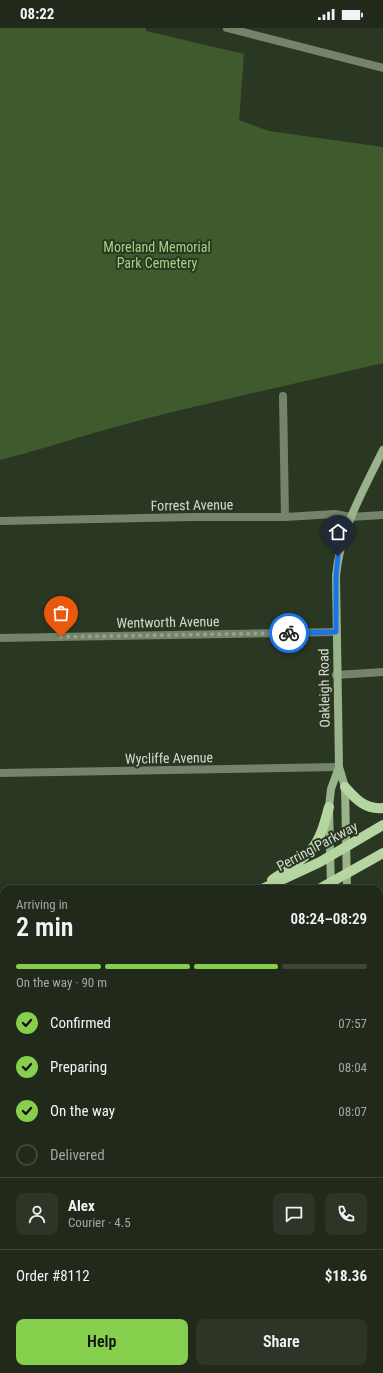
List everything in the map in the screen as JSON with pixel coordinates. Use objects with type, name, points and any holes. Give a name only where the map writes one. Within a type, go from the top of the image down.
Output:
[{"type":"main road","points":[[345,787],[361,804],[369,808],[383,808]]},
{"type":"main road","points":[[264,885],[302,859],[311,850],[323,828],[329,807]]},
{"type":"main road","name":"Perring Parkway","points":[[270,885],[330,856],[383,826]]},
{"type":"main road","points":[[332,885],[347,874],[383,853]]},
{"type":"street","points":[[227,28],[383,68]]},
{"type":"street","points":[[283,396],[285,517]]},
{"type":"street","name":"Oakleigh Road","points":[[347,885],[345,787],[339,767],[336,675],[337,566],[341,545],[350,517],[383,450]]},
{"type":"street","name":"Forrest Avenue","points":[[0,521],[193,517],[285,517],[335,514],[350,517],[383,515]]},
{"type":"street","name":"Wentworth Avenue","points":[[0,638],[336,632]]},
{"type":"street","points":[[336,675],[383,672]]},
{"type":"street","name":"Oakleigh Road","points":[[331,885],[329,807],[331,789],[339,767]]},
{"type":"street","name":"Wycliffe Avenue","points":[[0,773],[339,767]]},
{"type":"green space","name":"Moreland Memorial Park Cemetery","points":[[0,28],[146,28],[146,31],[244,54],[239,120],[269,131],[383,147],[383,363],[142,420],[0,460]]},
{"type":"way so far","points":[[61,637],[289,633]]},
{"type":"route","points":[[289,633],[336,632],[336,576],[338,556]]}]
